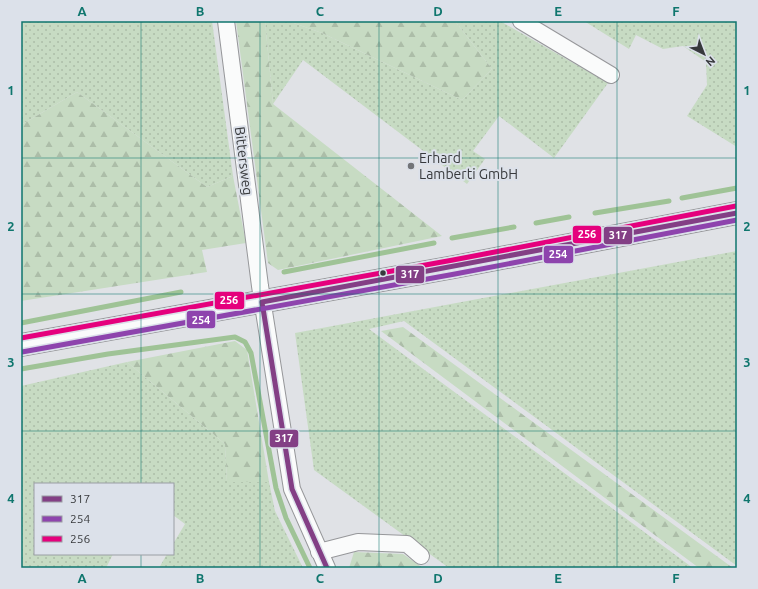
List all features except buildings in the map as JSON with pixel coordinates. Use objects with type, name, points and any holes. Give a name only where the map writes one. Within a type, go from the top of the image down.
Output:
[{"type":"main road","points":[[21,345],[454,267],[737,213]]},
{"type":"street","name":"Bittersweg","points":[[226,21],[262,302],[292,488],[327,568]]},
{"type":"street","points":[[521,21],[610,75]]},
{"type":"street","points":[[319,552],[358,542],[407,544],[421,556]]},
{"type":"green space","points":[[21,21],[212,21],[233,176],[207,187],[77,92],[21,125]]},
{"type":"green space","points":[[236,21],[265,21],[273,104],[442,236],[278,270],[268,263]]},
{"type":"green space","points":[[265,21],[288,21],[322,33],[462,100],[492,69],[455,21],[500,21],[608,83],[554,158],[499,116],[473,151],[485,159],[467,184],[303,60],[273,104]]},
{"type":"green space","points":[[288,21],[455,21],[492,69],[462,100],[322,33]]},
{"type":"green space","points":[[584,21],[737,21],[737,147],[687,116],[707,85],[706,62],[683,46],[663,49],[636,35],[629,49]]},
{"type":"green space","points":[[77,92],[207,187],[233,176],[246,243],[202,250],[207,272],[21,301],[21,125]]},
{"type":"green space","points":[[737,251],[737,566],[404,321],[369,329],[693,568],[449,568],[314,470],[295,333]]},
{"type":"green space","points":[[403,327],[733,568],[699,568],[381,331]]},
{"type":"green space","points":[[235,341],[247,350],[269,482],[227,482],[225,444],[127,362]]},
{"type":"green space","points":[[127,362],[225,444],[227,482],[269,482],[275,511],[303,568],[159,568],[166,555],[174,555],[174,542],[185,524],[174,516],[174,483],[34,483],[34,555],[112,555],[106,568],[21,568],[21,386]]},
{"type":"green space","points":[[354,552],[403,554],[423,568],[349,568]]},
{"type":"waterway","points":[[682,198],[737,188]]},
{"type":"waterway","points":[[595,213],[669,201]]},
{"type":"waterway","points":[[536,223],[569,217]]},
{"type":"waterway","points":[[452,238],[514,227]]},
{"type":"waterway","points":[[284,272],[434,243]]},
{"type":"waterway","points":[[21,323],[181,292]]},
{"type":"waterway","points":[[21,369],[108,354],[235,337],[245,342],[251,353],[276,488],[286,518],[310,568]]},
{"type":"transit line","name":"256","points":[[21,338],[453,260],[736,206]]},
{"type":"transit line","name":"317","points":[[262,302],[737,213]]},
{"type":"transit line","name":"254","points":[[22,352],[455,274],[737,220]]},
{"type":"transit line","name":"317","points":[[262,302],[292,489],[327,568]]},
{"type":"place","name":"Erhard Lamberti GmbH","points":[[411,166]]}]
